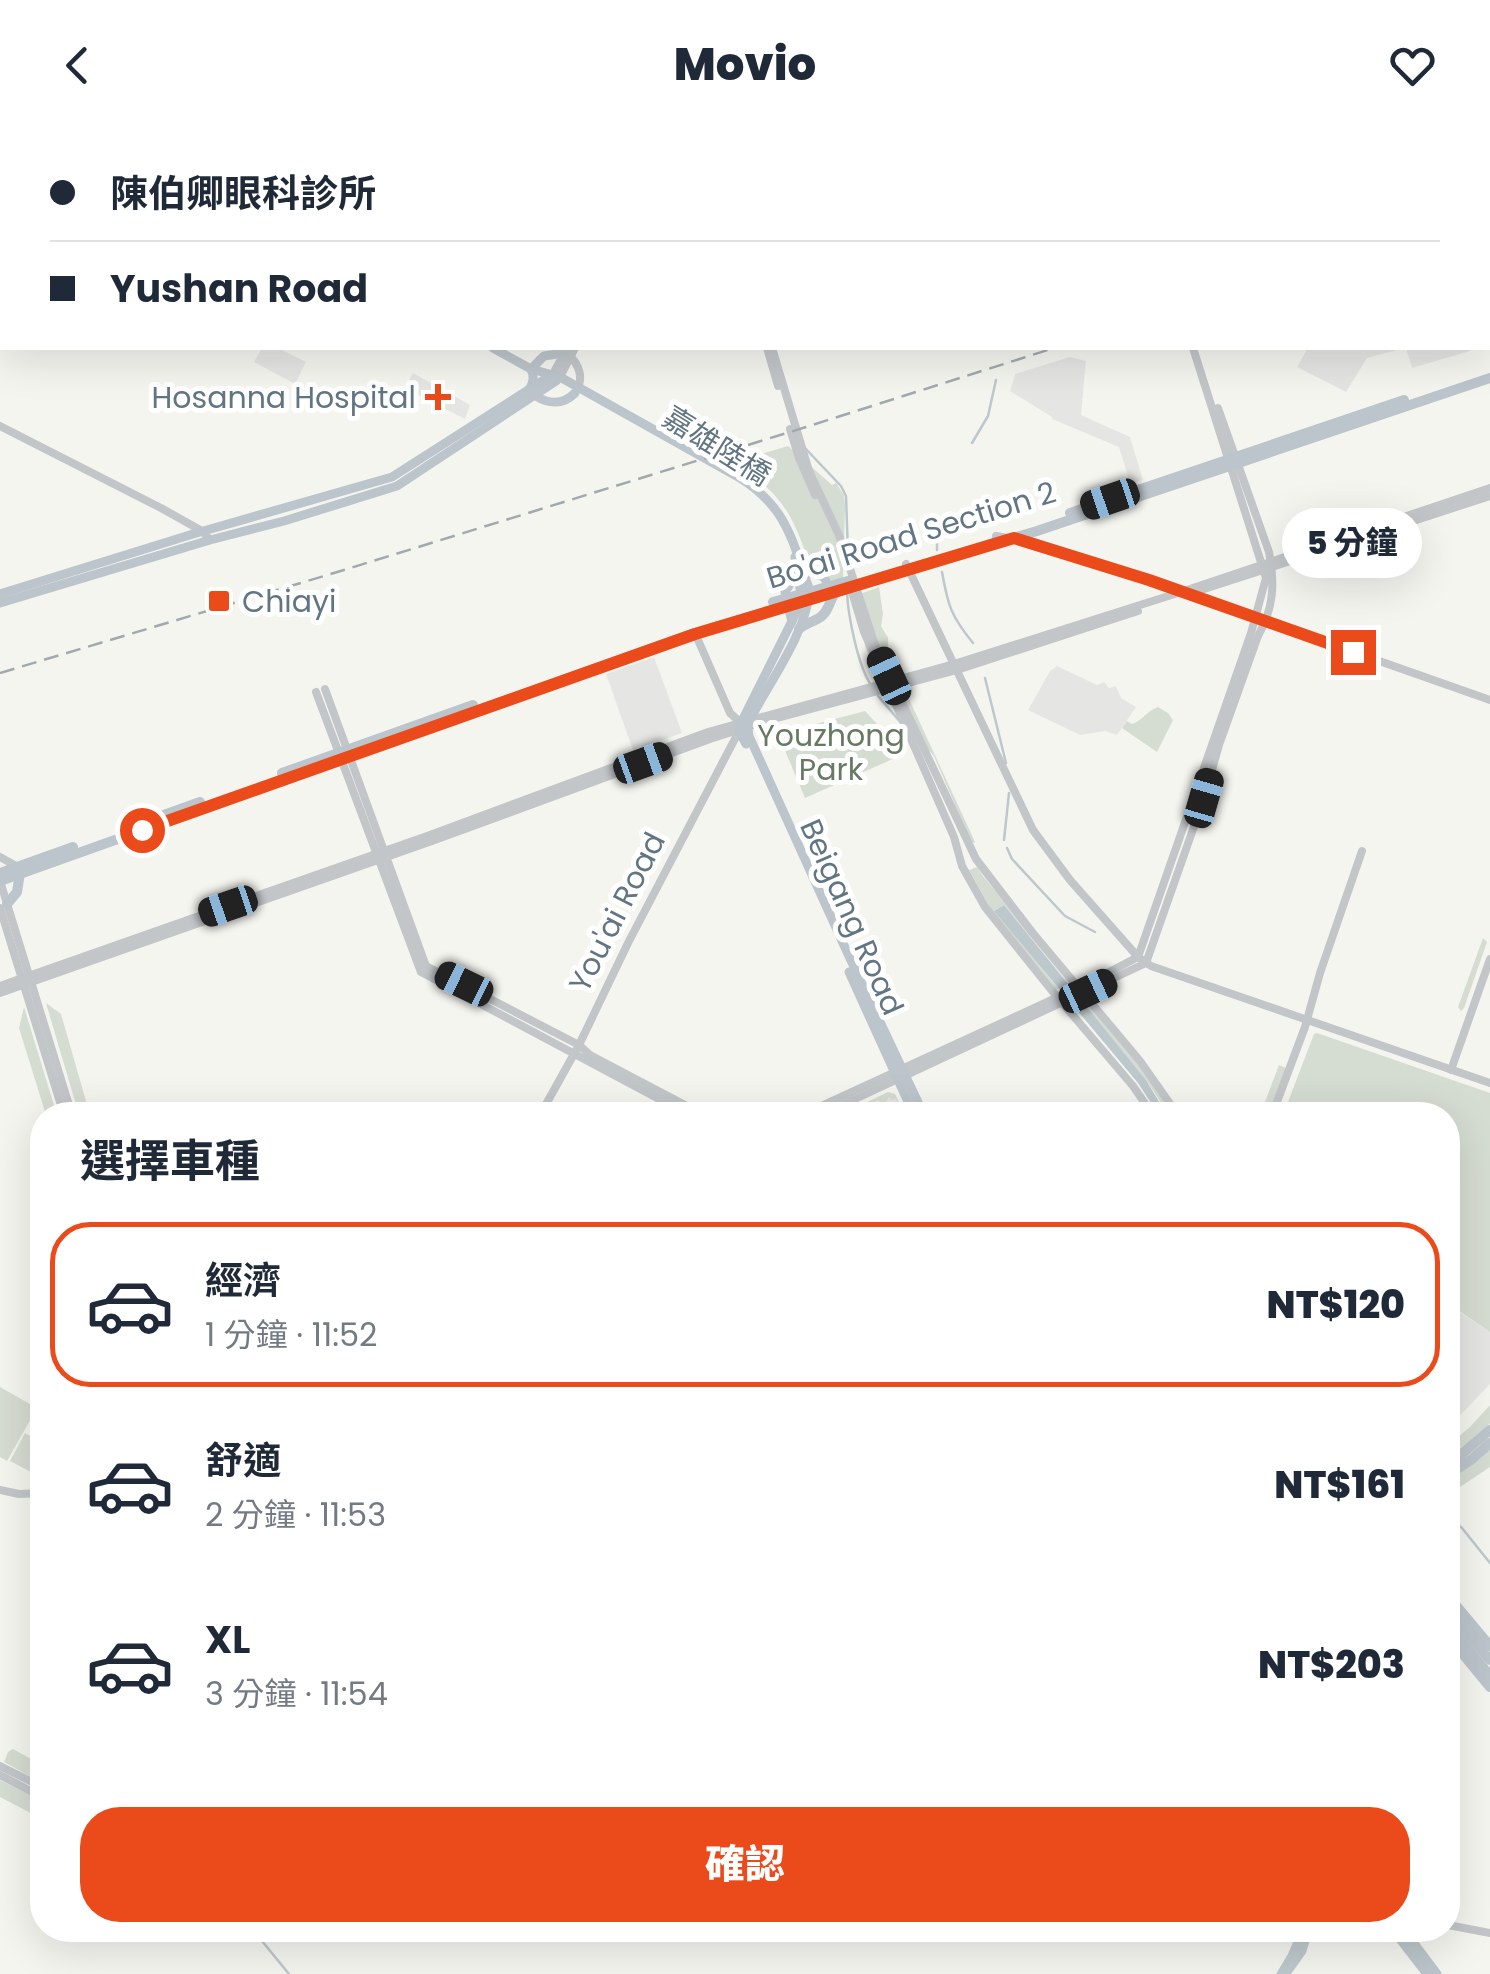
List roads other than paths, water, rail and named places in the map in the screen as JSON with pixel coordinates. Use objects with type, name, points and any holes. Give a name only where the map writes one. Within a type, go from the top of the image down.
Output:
[{"type":"main road","points":[[496,350],[751,485],[788,526],[806,596]]},
{"type":"main road","points":[[531,368],[548,354],[569,351]]},
{"type":"main road","points":[[531,368],[532,393]]},
{"type":"main road","name":"Bo'ai Road Section 2","points":[[907,567],[1490,374]]},
{"type":"main road","points":[[0,594],[206,536],[284,521],[397,486],[554,378]]},
{"type":"main road","points":[[532,393],[545,401],[557,402],[582,393]]},
{"type":"main road","name":"Bo'ai Road Section 2","points":[[344,755],[787,602],[1014,538],[1233,461]]},
{"type":"main road","points":[[0,602],[206,536]]},
{"type":"main road","points":[[800,568],[842,586],[820,618],[796,626],[785,592],[800,568]]},
{"type":"main road","name":"You'ai Road","points":[[744,726],[796,626],[806,596]]},
{"type":"main road","name":"Bo'ai Road Section 2","points":[[344,755],[692,627],[787,602]]},
{"type":"main road","name":"Beigang Road","points":[[744,726],[910,1102]]},
{"type":"main road","points":[[0,881],[19,870],[344,755]]},
{"type":"main road","points":[[0,873],[19,870]]},
{"type":"main road","points":[[3,906],[17,892],[19,870]]},
{"type":"main road","name":"Beigang Road","points":[[900,1074],[916,1102]]},
{"type":"main road","points":[[1460,1457],[1490,1430]]},
{"type":"main road","points":[[1460,1466],[1490,1443]]},
{"type":"main road","points":[[1460,1611],[1490,1649]]},
{"type":"main road","points":[[1460,1629],[1490,1676]]},
{"type":"main road","points":[[1460,1633],[1490,1660]]},
{"type":"main road","points":[[1465,1637],[1490,1649]]},
{"type":"main road","points":[[1465,1637],[1466,1651],[1489,1687]]},
{"type":"main road","points":[[1460,1651],[1489,1687]]},
{"type":"main road","points":[[1402,1942],[1427,1974]]},
{"type":"main road","points":[[1413,1942],[1437,1974]]},
{"type":"street","points":[[770,350],[809,472],[846,552],[875,646],[959,836],[1032,932],[1140,1060],[1169,1102]]},
{"type":"street","points":[[833,1102],[1142,960],[1204,798],[1273,593],[1197,350]]},
{"type":"street","points":[[554,378],[569,351]]},
{"type":"street","points":[[569,351],[580,372],[582,393]]},
{"type":"street","points":[[0,426],[92,471],[206,536]]},
{"type":"street","points":[[0,989],[744,726],[955,667],[1490,492]]},
{"type":"street","points":[[996,536],[1014,538],[1185,593],[1490,700]]},
{"type":"street","points":[[907,567],[1034,833],[1070,880],[1142,960],[1490,1083]]},
{"type":"street","name":"Beigang Road","points":[[695,634],[730,713],[744,726]]},
{"type":"street","points":[[320,691],[421,972],[679,1102]]},
{"type":"street","name":"You'ai Road","points":[[547,1102],[744,726]]},
{"type":"street","points":[[959,836],[962,866],[985,907],[1144,1102]]},
{"type":"street","points":[[1277,1102],[1362,851]]},
{"type":"street","points":[[0,858],[19,870]]},
{"type":"street","points":[[0,881],[3,906],[60,1102]]},
{"type":"street","points":[[1451,1070],[1490,959]]},
{"type":"street","points":[[26,980],[68,1102]]},
{"type":"street","points":[[577,1049],[667,1102]]},
{"type":"street","points":[[846,1102],[900,1074]]},
{"type":"street","points":[[0,1490],[30,1494]]},
{"type":"street","points":[[0,1766],[30,1781]]},
{"type":"street","points":[[0,1775],[30,1791]]},
{"type":"street","points":[[1460,1927],[1490,1933]]},
{"type":"waterway","points":[[972,443],[988,416],[996,380]]},
{"type":"waterway","points":[[805,448],[846,496],[848,554]]},
{"type":"waterway","points":[[937,540],[937,550]]},
{"type":"waterway","points":[[942,572],[951,610],[973,643]]},
{"type":"waterway","points":[[847,592],[854,640],[871,685]]},
{"type":"waterway","points":[[985,678],[1006,763]]},
{"type":"waterway","points":[[878,696],[902,724]]},
{"type":"waterway","points":[[1004,840],[1009,793]]},
{"type":"waterway","points":[[1007,848],[1012,859],[1065,916],[1095,932]]},
{"type":"waterway","points":[[1460,1526],[1490,1563]]},
{"type":"waterway","points":[[263,1942],[289,1974]]},
{"type":"railway","points":[[0,673],[1048,350]]},
{"type":"place","name":"Hosanna Hospital","points":[[438,397]]},
{"type":"place","name":"Chiayi","points":[[219,601]]},
{"type":"park label","name":"Youzhong Park","points":[[831,752]]}]
